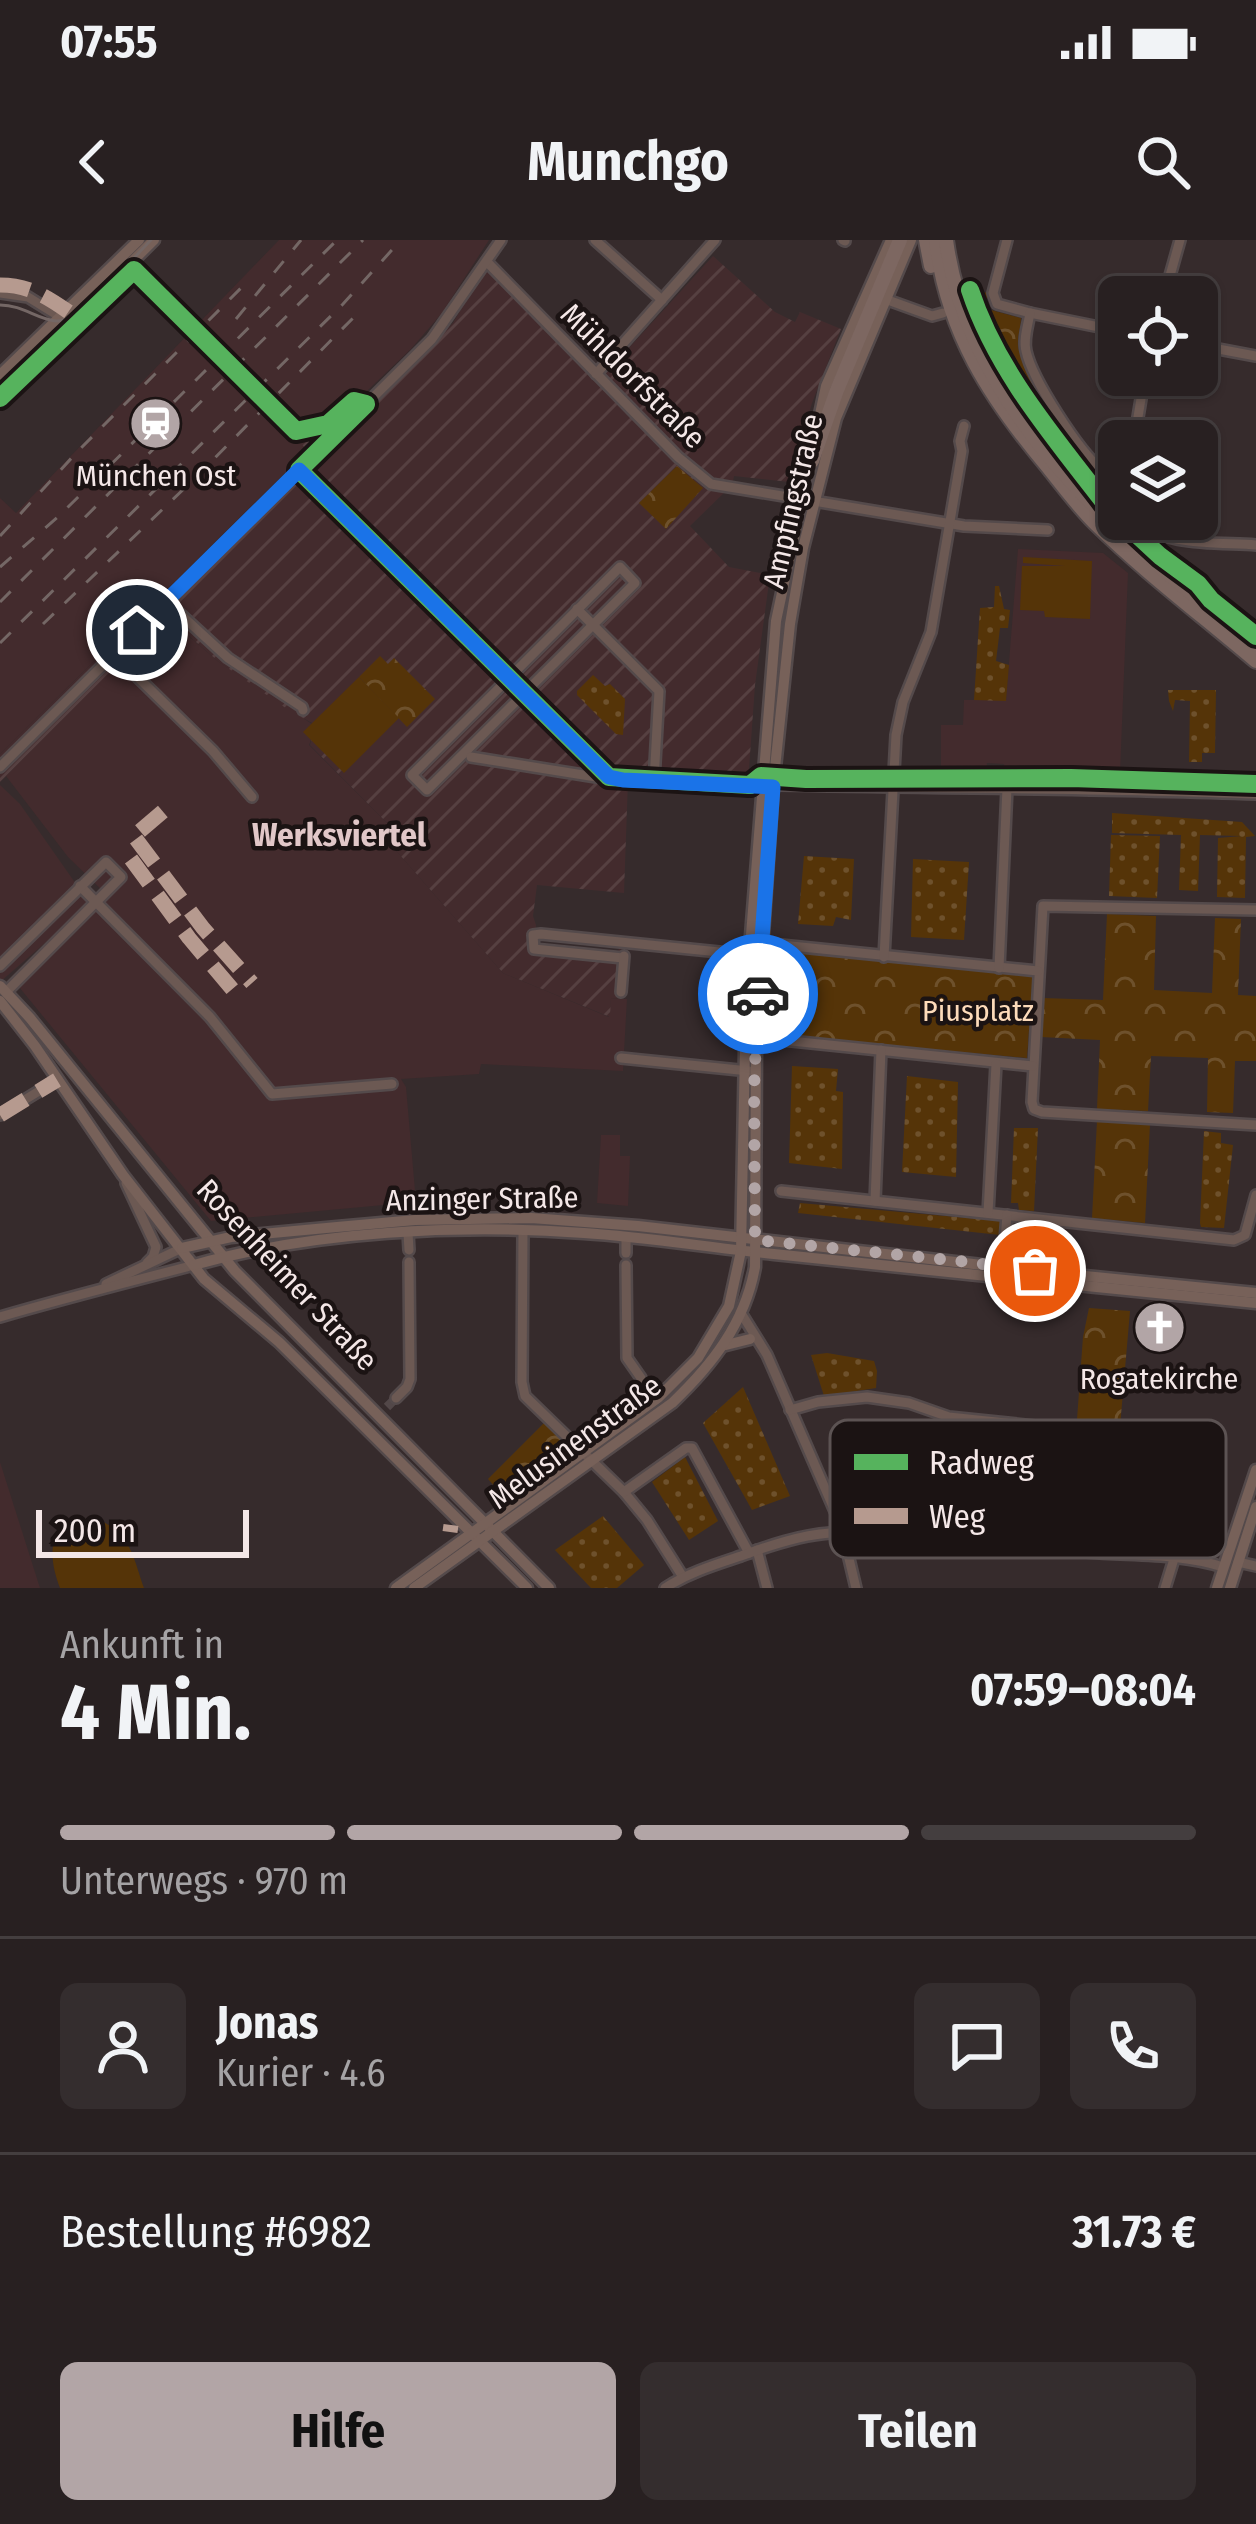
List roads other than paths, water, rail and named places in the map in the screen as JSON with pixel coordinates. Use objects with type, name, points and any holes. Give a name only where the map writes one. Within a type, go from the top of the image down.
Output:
[{"type":"highway","points":[[812,461],[900,240]]},
{"type":"highway","points":[[926,240],[938,315],[1004,425],[1064,497],[1256,661]]},
{"type":"highway","points":[[936,240],[947,301],[978,372],[1087,515]]},
{"type":"highway","points":[[950,240],[960,306],[970,333],[1028,428],[1132,544],[1256,645]]},
{"type":"main road","points":[[0,392],[139,240]]},
{"type":"main road","points":[[0,375],[65,320],[78,318],[154,240]]},
{"type":"main road","name":"Ampfingstraße","points":[[756,942],[767,786],[809,499],[813,439],[826,386],[891,240]]},
{"type":"main road","name":"Ampfingstraße","points":[[809,499],[836,418],[910,240]]},
{"type":"main road","points":[[750,1037],[749,955],[756,942]]},
{"type":"main road","points":[[748,1246],[748,1070],[756,942]]},
{"type":"main road","name":"Rosenheimer Straße","points":[[2,993],[123,1175],[204,1279],[280,1342],[527,1588]]},
{"type":"main road","name":"Rosenheimer Straße","points":[[2,993],[223,1257],[382,1411],[549,1588]]},
{"type":"main road","points":[[748,1070],[760,1186],[748,1246]]},
{"type":"main road","name":"Anzinger Straße","points":[[182,1248],[209,1241],[395,1222],[479,1218],[584,1221],[748,1246]]},
{"type":"main road","name":"Anzinger Straße","points":[[194,1265],[266,1246],[408,1233],[523,1231],[748,1246]]},
{"type":"main road","points":[[748,1246],[1256,1303]]},
{"type":"main road","name":"Melusinenstraße","points":[[476,1537],[582,1454],[649,1388],[698,1358],[726,1313],[748,1246]]},
{"type":"main road","name":"Melusinenstraße","points":[[582,1454],[672,1403],[701,1376],[738,1320],[754,1274],[748,1246]]},
{"type":"main road","points":[[1001,1271],[1256,1293]]},
{"type":"main road","points":[[726,1313],[738,1320]]},
{"type":"main road","points":[[723,1346],[755,1342]]},
{"type":"main road","points":[[1217,1588],[1256,1470]]},
{"type":"main road","points":[[1230,1588],[1256,1507]]},
{"type":"main road","points":[[396,1588],[476,1537]]},
{"type":"main road","points":[[414,1588],[476,1537]]},
{"type":"street","points":[[0,766],[432,339],[501,240]]},
{"type":"street","points":[[595,240],[662,300]]},
{"type":"street","points":[[596,374],[716,240]]},
{"type":"street","points":[[1007,240],[994,301],[1030,314],[1098,327]]},
{"type":"street","points":[[1170,276],[1180,240]]},
{"type":"street","name":"Mühldorfstraße","points":[[487,262],[705,480],[948,524],[1048,530]]},
{"type":"street","points":[[0,290],[28,297],[65,320]]},
{"type":"street","points":[[885,299],[938,315]]},
{"type":"street","points":[[1030,314],[1025,349],[1033,369],[1078,442],[1098,465]]},
{"type":"street","points":[[1218,349],[1256,356]]},
{"type":"street","points":[[884,957],[898,718],[932,632],[964,426]]},
{"type":"street","points":[[299,470],[606,774],[617,779],[1256,794]]},
{"type":"street","points":[[1195,540],[1256,545]]},
{"type":"street","points":[[620,567],[635,583],[427,790],[412,775],[577,609],[620,567]]},
{"type":"street","points":[[166,601],[228,658],[303,710]]},
{"type":"street","points":[[577,609],[658,691],[654,781]]},
{"type":"street","points":[[114,654],[252,796]]},
{"type":"street","points":[[471,757],[596,777],[606,774]]},
{"type":"street","points":[[999,968],[1007,788]]},
{"type":"street","points":[[0,966],[106,862],[121,877],[2,993]]},
{"type":"street","points":[[80,886],[210,1017],[272,1094],[392,1084]]},
{"type":"street","points":[[1256,910],[1046,904],[1041,910],[1032,1102],[1037,1112],[1256,1125]]},
{"type":"street","points":[[623,958],[532,947],[533,935],[749,955]]},
{"type":"street","points":[[756,942],[1038,971]]},
{"type":"street","points":[[621,992],[625,944]]},
{"type":"street","points":[[750,1037],[1034,1066]]},
{"type":"street","points":[[875,1201],[881,1050]]},
{"type":"street","points":[[621,1058],[748,1070]]},
{"type":"street","points":[[988,1214],[996,1064]]},
{"type":"street","points":[[0,1115],[57,1080]]},
{"type":"street","points":[[123,1175],[156,1247],[147,1263]]},
{"type":"street","points":[[781,1191],[1234,1240],[1247,1230],[1256,1195]]},
{"type":"street","points":[[1001,1271],[1007,1215]]},
{"type":"street","points":[[523,1231],[525,1396],[624,1492],[683,1576]]},
{"type":"street","points":[[396,1398],[410,1379],[408,1233]]},
{"type":"street","points":[[626,1237],[627,1358],[649,1388]]},
{"type":"street","points":[[99,1288],[182,1248]]},
{"type":"street","points":[[0,1317],[194,1265]]},
{"type":"street","points":[[738,1320],[755,1342],[790,1410],[830,1501]]},
{"type":"street","points":[[790,1410],[867,1397],[983,1420]]},
{"type":"street","points":[[624,1492],[692,1448],[753,1552],[767,1588]]},
{"type":"street","points":[[667,1587],[683,1576],[753,1552],[830,1534]]},
{"type":"street","points":[[849,1558],[856,1588]]},
{"type":"street","points":[[1161,1558],[1223,1568]]},
{"type":"street","points":[[1165,1588],[1174,1559]]},
{"type":"street","points":[[1238,1562],[1256,1566]]},
{"type":"tunnel","points":[[641,1378],[649,1388]]},
{"type":"tunnel","points":[[387,1407],[396,1398]]},
{"type":"tram line","points":[[0,305],[49,320],[66,319],[91,301],[151,240]]},
{"type":"railway","points":[[236,319],[301,240]]},
{"type":"railway","points":[[0,567],[59,516],[337,240]]},
{"type":"railway","points":[[0,602],[363,240]]},
{"type":"railway","points":[[0,643],[343,304],[401,240]]},
{"type":"railway","points":[[0,536],[247,282]]},
{"type":"railway","points":[[43,624],[359,312]]},
{"type":"place","name":"München Ost","points":[[156,424]]},
{"type":"place","name":"Rogatekirche","points":[[1159,1327]]},
{"type":"district","name":"Werksviertel","points":[[339,834]]},
{"type":"park label","name":"Piusplatz","points":[[978,1011]]}]
